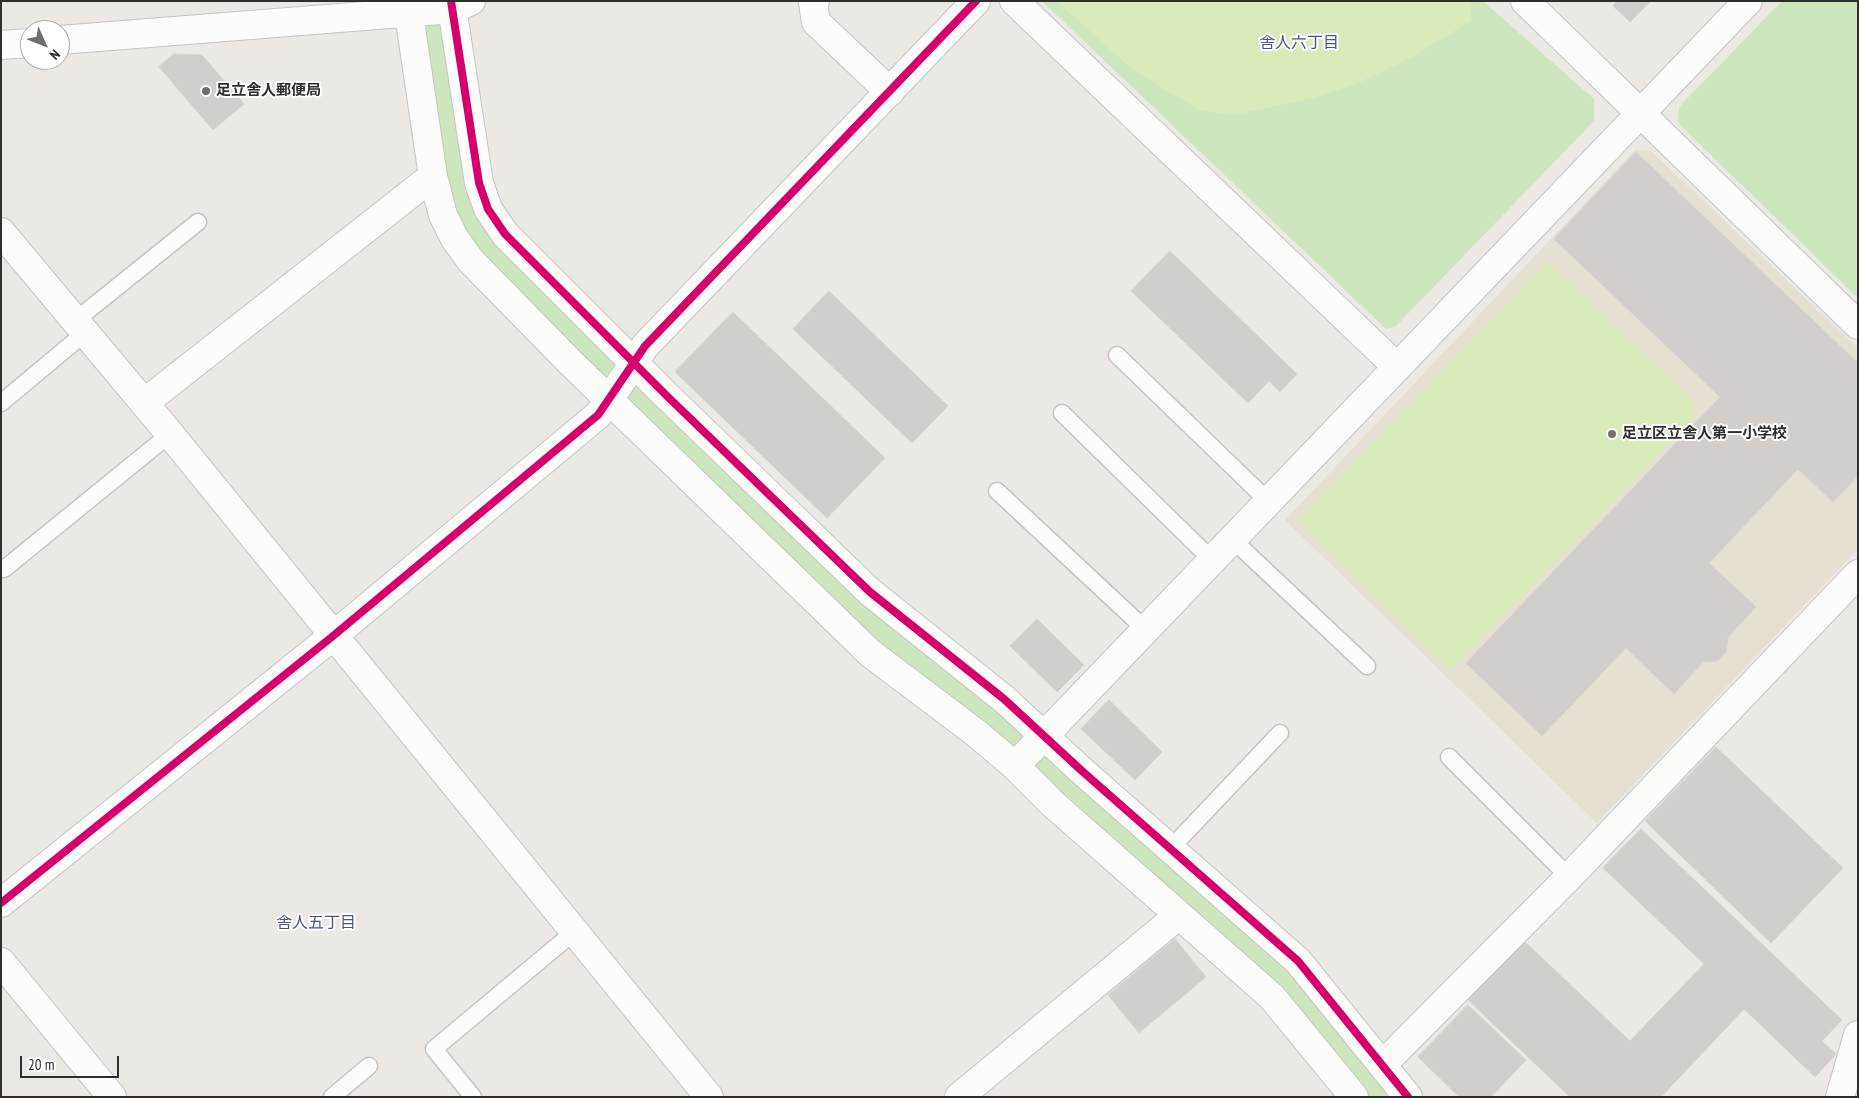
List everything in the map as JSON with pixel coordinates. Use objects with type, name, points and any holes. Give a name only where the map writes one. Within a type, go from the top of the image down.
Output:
[{"type":"street","points":[[815,1],[813,3],[816,22],[890,92]]},
{"type":"street","points":[[1,902],[334,636],[598,415],[645,346],[976,1]]},
{"type":"street","points":[[1014,1],[1397,367]]},
{"type":"street","points":[[1525,1],[1858,325]]},
{"type":"street","points":[[1015,766],[1748,1]]},
{"type":"street","points":[[70,39],[408,7],[458,4],[479,183],[488,209],[504,234],[668,397],[870,592],[1004,699],[1082,771],[1298,961],[1408,1097]]},
{"type":"street","points":[[408,7],[432,176],[443,215],[455,239],[471,261],[609,400],[870,654],[976,733],[1015,766],[1053,804],[1272,997],[1354,1097]]},
{"type":"street","points":[[1,45],[20,44]]},
{"type":"street","points":[[144,403],[432,176]]},
{"type":"street","points":[[1,232],[170,434],[709,1097]]},
{"type":"street","points":[[1382,1065],[1569,877],[1858,574]]},
{"type":"street","points":[[959,1097],[1179,915]]},
{"type":"street","points":[[1,962],[112,1097]]},
{"type":"street","points":[[1840,1097],[1858,1035]]},
{"type":"lane","points":[[1,403],[81,326],[198,222]]},
{"type":"lane","points":[[1116,355],[1269,502]]},
{"type":"lane","points":[[1062,413],[1213,561]]},
{"type":"lane","points":[[4,570],[170,434]]},
{"type":"lane","points":[[997,491],[1146,630]]},
{"type":"lane","points":[[1233,540],[1367,666]]},
{"type":"lane","points":[[1171,848],[1280,732]]},
{"type":"lane","points":[[1448,757],[1569,877]]},
{"type":"lane","points":[[474,1097],[434,1050],[574,932]]},
{"type":"lane","points":[[332,1097],[369,1066]]},
{"type":"shaded area","name":"足立区立舎人第一小学校","points":[[1635,150],[1651,151],[1858,348],[1858,549],[1597,823],[1285,520]]},
{"type":"green space","points":[[415,1],[439,1],[479,210],[995,704],[1291,966],[1398,1097],[1367,1097],[1275,985],[854,625],[481,259],[454,219]]},
{"type":"green space","points":[[1042,1],[1483,1],[1594,99],[1594,121],[1395,327],[1386,329]]},
{"type":"green space","points":[[1056,1],[1470,1],[1471,21],[1412,57],[1360,82],[1313,98],[1233,115],[1199,110],[1132,69]]},
{"type":"green space","points":[[1782,1],[1858,1],[1858,298],[1678,123],[1679,107]]},
{"type":"green space","points":[[1547,262],[1693,399],[1693,419],[1451,671],[1298,521]]},
{"type":"building","points":[[1617,1],[1651,1],[1630,22],[1613,6]]},
{"type":"building","points":[[174,54],[202,55],[244,104],[213,130],[159,67]]},
{"type":"building","points":[[1636,152],[1858,363],[1858,476],[1833,502],[1798,469],[1709,563],[1756,607],[1728,637],[1726,652],[1718,661],[1703,662],[1674,694],[1626,648],[1542,736],[1466,663],[1720,397],[1554,239]]},
{"type":"building","points":[[1170,251],[1297,374],[1280,392],[1269,381],[1248,403],[1131,291]]},
{"type":"building","points":[[829,291],[948,406],[912,443],[793,329]]},
{"type":"building","points":[[733,312],[885,458],[827,518],[675,372]]},
{"type":"building","points":[[1037,619],[1084,665],[1057,692],[1010,646]]},
{"type":"building","points":[[1109,700],[1162,752],[1135,780],[1081,729]]},
{"type":"building","points":[[1716,747],[1843,868],[1771,943],[1645,821]]},
{"type":"building","points":[[1641,829],[1842,1020],[1822,1041],[1836,1054],[1815,1077],[1744,1009],[1661,1097],[1570,1097],[1468,1000],[1524,941],[1630,1041],[1704,964],[1603,868]]},
{"type":"building","points":[[1175,939],[1206,977],[1139,1033],[1108,995]]},
{"type":"building","points":[[1468,1005],[1526,1060],[1491,1097],[1459,1097],[1418,1057]]},
{"type":"cycle path","points":[[451,1],[479,183],[488,209],[505,234],[668,397],[870,592],[1004,699],[1082,771],[1298,961],[1408,1097]]},
{"type":"cycle path","points":[[1,903],[333,636],[598,415],[645,346],[976,1]]},
{"type":"place","name":"足立舎人郵便局","points":[[206,91]]},
{"type":"place","name":"足立区立舎人第一小学校","points":[[1612,434]]},
{"type":"district","name":"舎人六丁目","points":[[1299,43]]},
{"type":"district","name":"舎人五丁目","points":[[316,923]]}]
